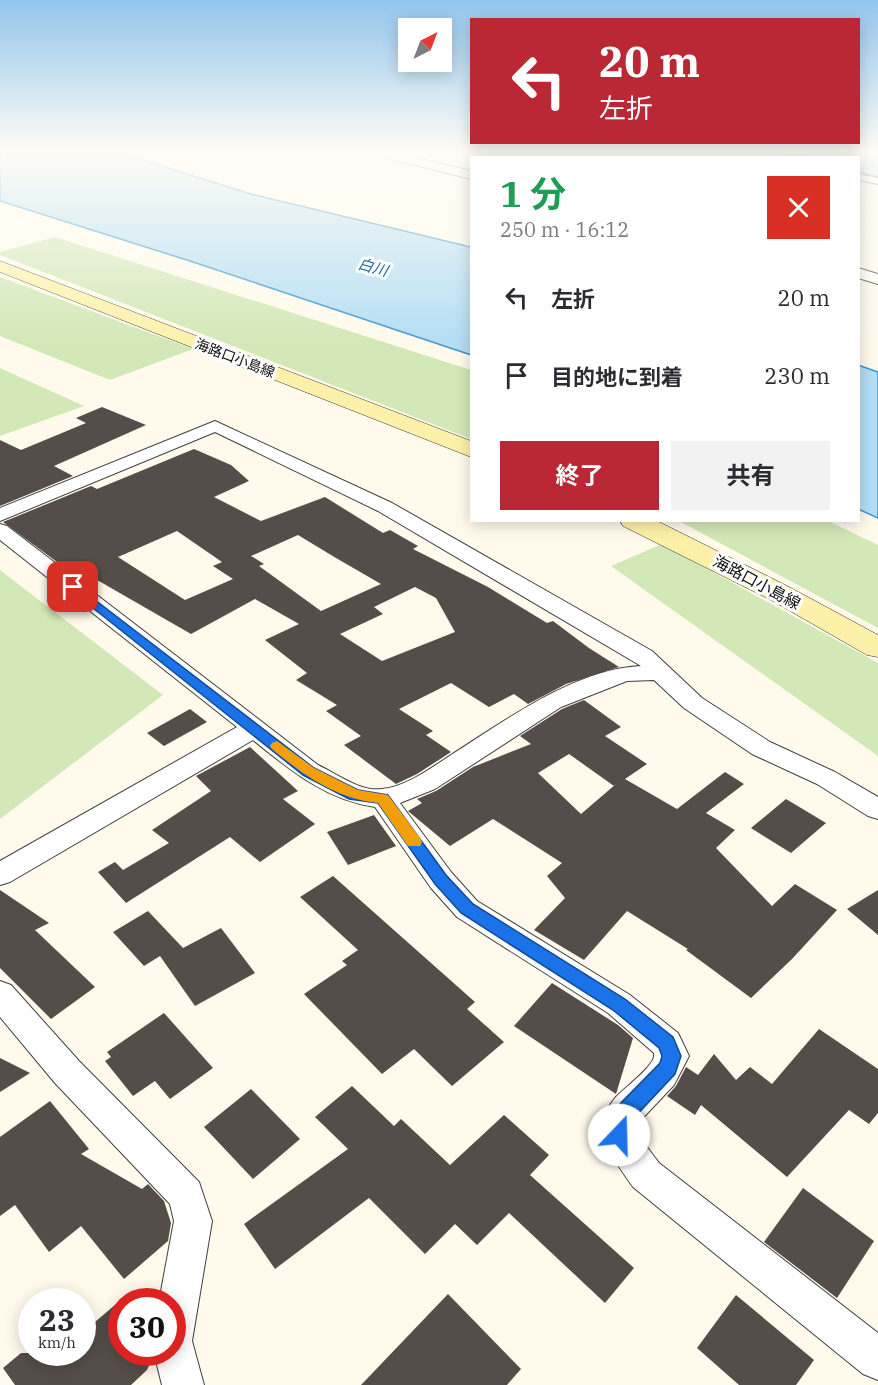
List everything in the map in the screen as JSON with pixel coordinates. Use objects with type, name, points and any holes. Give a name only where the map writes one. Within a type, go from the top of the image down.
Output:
[{"type":"main road","name":"海路口小島線","points":[[0,266],[470,450]]},
{"type":"main road","name":"海路口小島線","points":[[637,522],[781,594],[878,648]]},
{"type":"street","points":[[860,274],[878,279]]},
{"type":"street","points":[[0,515],[215,426],[385,507],[634,650],[693,703],[761,748],[826,778],[878,809]]},
{"type":"street","points":[[0,530],[309,771],[355,795],[383,799],[426,783],[552,702],[624,674],[660,672]]},
{"type":"street","points":[[0,874],[255,728]]},
{"type":"street","points":[[383,799],[441,880],[467,909],[619,1004],[666,1042],[672,1056],[668,1068],[622,1116],[619,1135],[630,1155],[646,1174],[878,1359]]},
{"type":"street","points":[[0,994],[67,1072],[186,1195],[193,1221],[181,1288]]},
{"type":"street","points":[[178,1366],[183,1385]]},
{"type":"green space","points":[[55,237],[470,370],[470,439],[0,255],[0,252]]},
{"type":"green space","points":[[0,277],[193,349],[110,380],[0,336]]},
{"type":"green space","points":[[0,368],[84,406],[0,436]]},
{"type":"green space","points":[[681,522],[830,522],[878,545],[878,628]]},
{"type":"green space","points":[[662,544],[878,663],[878,756],[611,566]]},
{"type":"green space","points":[[0,570],[163,695],[0,819]]},
{"type":"water","name":"白川","points":[[46,216],[341,216],[470,247],[470,355]]},
{"type":"water","points":[[860,366],[878,372],[878,518],[860,510]]},
{"type":"building","points":[[102,407],[146,425],[54,466],[73,476],[0,506],[0,440],[21,450],[86,423],[76,418]]},
{"type":"building","points":[[194,449],[231,465],[249,481],[214,497],[261,521],[325,497],[383,533],[390,530],[418,546],[413,549],[488,587],[547,623],[553,621],[619,667],[566,684],[528,704],[514,694],[489,707],[451,683],[399,709],[433,731],[426,735],[451,752],[417,774],[396,784],[344,745],[361,736],[326,711],[337,705],[296,680],[307,673],[265,640],[299,624],[255,599],[191,634],[85,573],[78,577],[3,522],[91,486],[97,489]],"holes":[[[177,531],[222,562],[213,566],[233,579],[185,600],[118,557]],[[298,535],[381,584],[321,611],[259,566],[264,564],[251,556]],[[415,587],[436,598],[455,632],[382,661],[340,634],[383,614],[374,607]]]},
{"type":"building","points":[[584,700],[621,727],[605,736],[647,764],[625,779],[677,809],[725,772],[744,784],[706,813],[735,830],[716,848],[772,906],[795,884],[837,910],[792,959],[751,998],[686,950],[688,949],[627,911],[584,960],[534,930],[565,898],[547,876],[562,863],[493,819],[450,846],[408,811],[422,803],[417,799],[436,791],[473,767],[531,744],[520,736],[562,709]],"holes":[[[569,754],[614,786],[581,814],[538,773]]]},
{"type":"building","points":[[190,709],[207,722],[164,746],[147,733]]},
{"type":"building","points":[[250,747],[298,791],[283,799],[315,824],[260,862],[230,837],[126,903],[98,872],[115,862],[123,870],[169,843],[152,830],[211,791],[196,776]]},
{"type":"building","points":[[786,799],[826,823],[791,853],[751,828]]},
{"type":"building","points":[[374,815],[396,846],[348,865],[327,832]]},
{"type":"building","points":[[333,876],[475,1002],[467,1009],[504,1042],[452,1086],[414,1049],[382,1074],[304,994],[347,965],[342,961],[358,950],[300,897]]},
{"type":"building","points":[[0,890],[49,923],[35,930],[95,987],[51,1019],[0,968]]},
{"type":"building","points":[[878,890],[878,935],[847,909]]},
{"type":"building","points":[[148,911],[183,948],[221,928],[255,973],[195,1006],[160,956],[144,966],[113,932]]},
{"type":"building","points":[[552,983],[618,1025],[633,1038],[616,1094],[514,1026]]},
{"type":"building","points":[[164,1013],[213,1068],[170,1099],[155,1081],[133,1096],[105,1061],[111,1057],[107,1052]]},
{"type":"building","points":[[819,1029],[878,1069],[878,1113],[869,1124],[849,1110],[787,1177],[701,1105],[695,1115],[667,1096],[676,1086],[686,1067],[698,1075],[714,1054],[736,1080],[750,1067],[772,1084]]},
{"type":"building","points":[[0,1058],[30,1073],[0,1092]]},
{"type":"building","points":[[352,1086],[394,1126],[401,1119],[450,1165],[504,1115],[549,1155],[530,1175],[634,1268],[605,1303],[509,1213],[477,1245],[455,1224],[425,1254],[369,1198],[275,1269],[244,1224],[348,1149],[315,1117]]},
{"type":"building","points":[[251,1089],[300,1139],[253,1179],[204,1127]]},
{"type":"building","points":[[50,1101],[89,1149],[81,1154],[142,1189],[148,1184],[164,1201],[171,1223],[168,1241],[124,1279],[81,1226],[49,1252],[15,1205],[0,1216],[0,1137]]},
{"type":"building","points":[[803,1188],[874,1241],[837,1298],[764,1242]]},
{"type":"building","points":[[448,1294],[521,1369],[507,1385],[361,1385]]},
{"type":"building","points":[[736,1295],[814,1360],[796,1385],[739,1385],[697,1348]]},
{"type":"building","points":[[108,1311],[108,1366],[149,1366],[131,1385],[15,1385],[3,1368],[18,1356],[18,1366],[96,1366],[96,1321]]},
{"type":"slow traffic","points":[[277,746],[309,771],[355,795],[383,799],[414,842]]},
{"type":"route","points":[[73,587],[309,771],[355,795],[383,799],[441,880],[467,909],[619,1004],[666,1042],[672,1056],[668,1068],[622,1116],[619,1135]]}]
